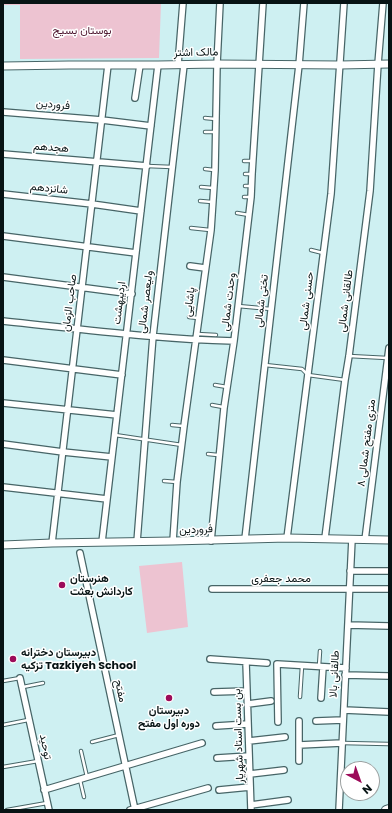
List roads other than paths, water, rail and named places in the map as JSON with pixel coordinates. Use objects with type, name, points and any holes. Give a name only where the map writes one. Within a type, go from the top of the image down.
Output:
[{"type":"street","name":"ولیعصر شمالی","points":[[137,542],[152,336],[172,167],[181,65],[183,3]]},
{"type":"street","name":"پاشایی","points":[[173,541],[177,482],[211,230],[215,170],[220,3]]},
{"type":"street","name":"وحدت شمالی","points":[[211,541],[224,408],[234,341],[251,197],[248,186],[252,174],[263,3]]},
{"type":"street","name":"تختی شمالی","points":[[245,539],[299,65],[304,3]]},
{"type":"street","name":"حسنی شمالی","points":[[287,538],[331,194],[344,3]]},
{"type":"street","name":"طالقانی شمالی","points":[[325,538],[370,191],[383,3]]},
{"type":"street","name":"مالک اشتر","points":[[3,66],[69,64],[389,64]]},
{"type":"street","name":"صاحب الزمان","points":[[52,543],[108,65]]},
{"type":"street","points":[[135,98],[140,65]]},
{"type":"street","name":"اردیبهشت","points":[[102,542],[158,65]]},
{"type":"street","name":"فروردین","points":[[3,112],[102,120],[151,126]]},
{"type":"street","name":"هجدهم","points":[[3,154],[146,166]]},
{"type":"street","name":"شانزدهم","points":[[3,194],[141,211]]},
{"type":"street","points":[[3,236],[136,253]]},
{"type":"street","points":[[190,266],[205,268]]},
{"type":"street","points":[[3,277],[132,294]]},
{"type":"street","points":[[3,321],[127,334],[196,337],[234,341]]},
{"type":"street","name":"۸ متری مفتح شمالی","points":[[365,540],[389,348]]},
{"type":"street","points":[[3,360],[122,375]]},
{"type":"street","points":[[3,403],[117,415]]},
{"type":"street","points":[[3,444],[63,452],[112,456]]},
{"type":"street","points":[[3,487],[107,499]]},
{"type":"street","name":"فروردین","points":[[3,545],[287,538],[389,540]]},
{"type":"street","name":"طالقانی بالا","points":[[339,810],[352,539]]},
{"type":"street","name":"مفتح","points":[[80,553],[126,766],[133,809]]},
{"type":"street","points":[[350,571],[389,571]]},
{"type":"street","name":"محمد جعفری","points":[[212,589],[389,590]]},
{"type":"street","points":[[348,625],[389,626]]},
{"type":"street","points":[[210,660],[267,663]]},
{"type":"street","name":"بن بست استاد شهریار","points":[[246,662],[251,808]]},
{"type":"street","points":[[278,722],[277,664],[346,668]]},
{"type":"street","points":[[321,667],[321,698]]},
{"type":"street","points":[[345,674],[389,676]]},
{"type":"street","name":"توحید","points":[[20,678],[49,810]]},
{"type":"street","points":[[214,692],[247,691]]},
{"type":"street","points":[[248,704],[271,701]]},
{"type":"street","points":[[344,710],[389,712]]},
{"type":"street","points":[[316,721],[343,720]]},
{"type":"street","points":[[299,721],[299,761]]},
{"type":"street","points":[[216,726],[248,724]]},
{"type":"street","points":[[249,741],[285,737]]},
{"type":"street","points":[[44,790],[202,743]]},
{"type":"street","points":[[299,745],[342,743]]},
{"type":"street","points":[[218,758],[249,756]]},
{"type":"street","points":[[250,774],[284,770]]},
{"type":"street","points":[[219,790],[250,787]]},
{"type":"street","points":[[133,809],[208,788]]},
{"type":"street","points":[[251,808],[288,800]]},
{"type":"lane","points":[[205,118],[216,119]]},
{"type":"lane","points":[[205,132],[216,132]]},
{"type":"lane","points":[[244,161],[253,161]]},
{"type":"lane","points":[[146,166],[172,167]]},
{"type":"lane","points":[[205,169],[215,170]]},
{"type":"lane","points":[[245,174],[252,174]]},
{"type":"lane","points":[[201,187],[214,188]]},
{"type":"lane","points":[[244,197],[251,197]]},
{"type":"lane","points":[[200,201],[212,202]]},
{"type":"lane","points":[[237,213],[249,215]]},
{"type":"lane","points":[[191,228],[211,230]]},
{"type":"lane","points":[[311,250],[323,253]]},
{"type":"lane","points":[[238,306],[271,309]]},
{"type":"lane","points":[[189,317],[198,318]]},
{"type":"lane","points":[[196,337],[216,335]]},
{"type":"lane","points":[[349,356],[388,358]]},
{"type":"lane","points":[[265,365],[302,369],[308,375],[345,380]]},
{"type":"lane","points":[[215,386],[227,387]]},
{"type":"lane","points":[[212,405],[224,408]]},
{"type":"lane","points":[[172,425],[184,426]]},
{"type":"lane","points":[[115,434],[182,445]]},
{"type":"lane","points":[[208,454],[219,455]]},
{"type":"lane","points":[[164,481],[177,482]]},
{"type":"lane","points":[[320,651],[321,667]]},
{"type":"lane","points":[[300,697],[302,666]]},
{"type":"lane","points":[[3,681],[20,678]]},
{"type":"lane","points":[[22,687],[43,683]]},
{"type":"lane","points":[[3,725],[29,720]]},
{"type":"lane","points":[[92,742],[119,735]]},
{"type":"lane","points":[[342,743],[388,744]]},
{"type":"lane","points":[[81,751],[87,777]]},
{"type":"lane","points":[[3,767],[38,761]]},
{"type":"lane","points":[[80,779],[84,797]]},
{"type":"lane","points":[[7,810],[47,803]]},
{"type":"place","name":"هنرستان کاردانش بعثت","points":[[62,585]]},
{"type":"place","name":"دبیرستان دخترانه تزكيه Tazkiyeh School","points":[[13,659]]},
{"type":"place","name":"دبیرستان دوره اول مفتح","points":[[169,698]]},
{"type":"park label","name":"بوستان بسیج","points":[[82,31]]}]
